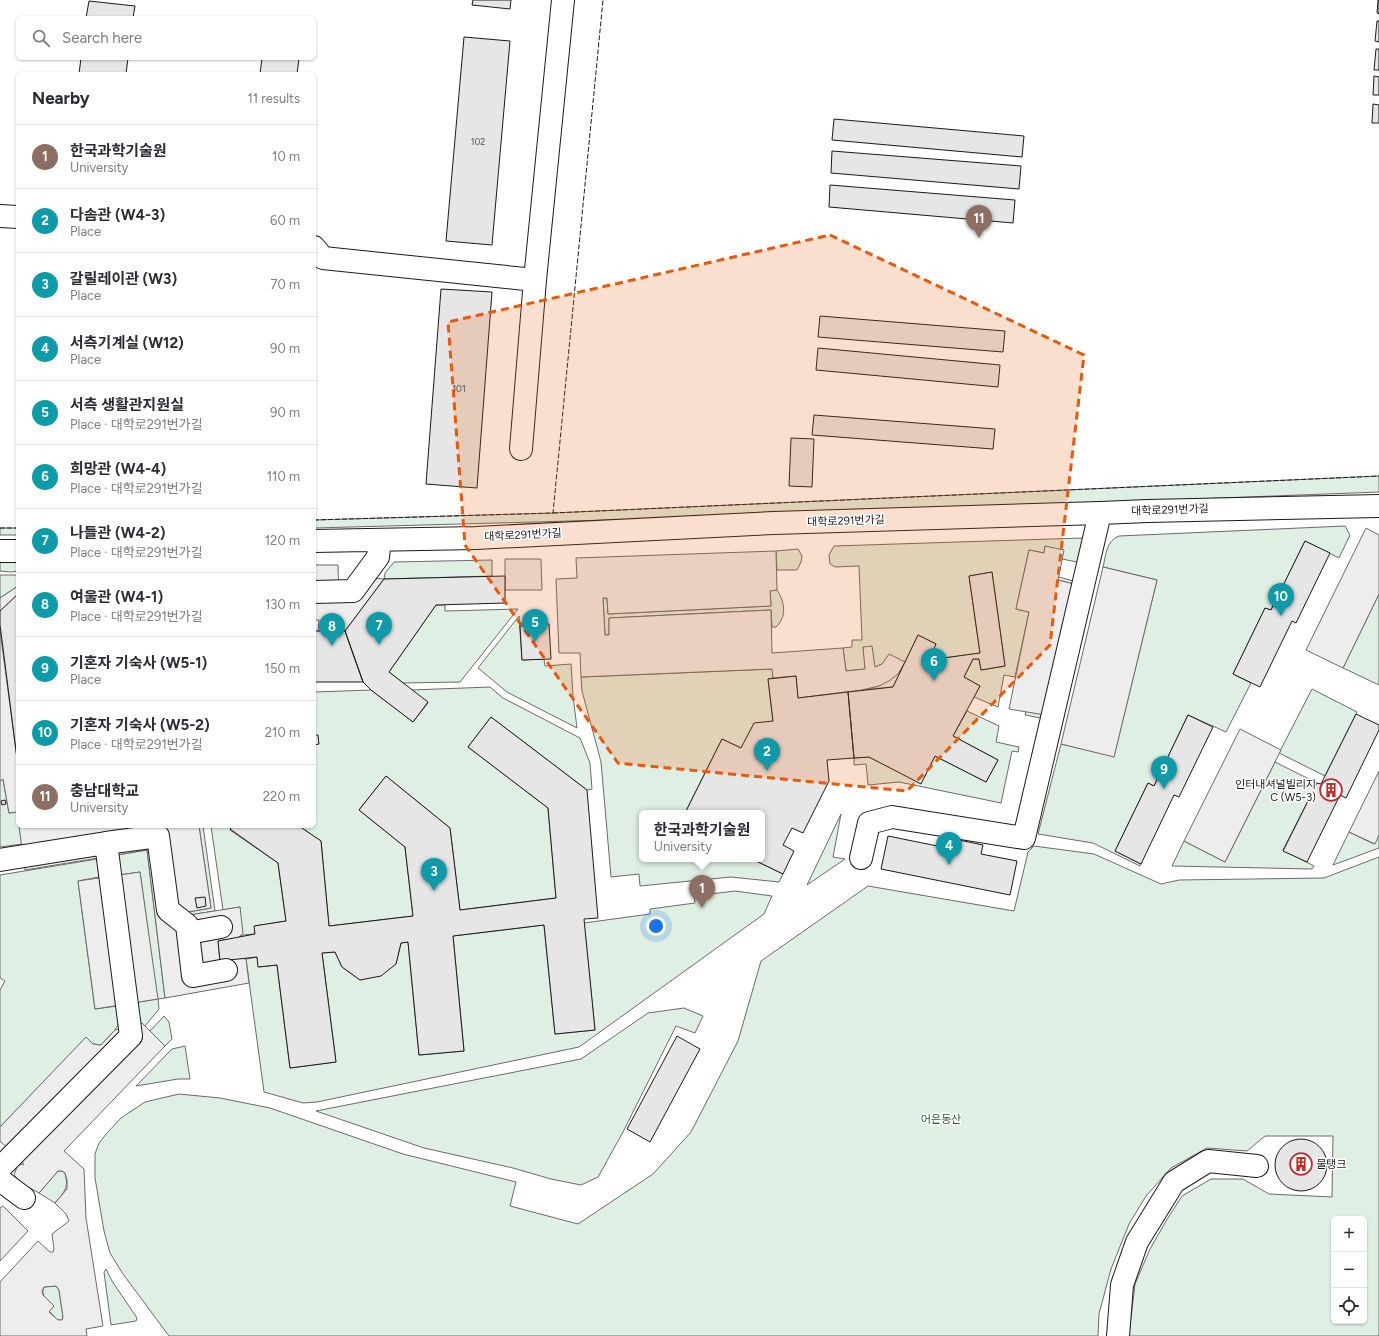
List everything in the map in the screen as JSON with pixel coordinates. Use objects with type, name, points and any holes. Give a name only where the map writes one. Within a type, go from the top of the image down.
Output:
[{"type":"street","points":[[521,449],[535,280],[563,0]]},
{"type":"street","points":[[0,216],[16,217]]},
{"type":"street","points":[[316,249],[323,258],[535,280]]},
{"type":"street","name":"대학로291번가길","points":[[316,541],[476,538],[774,523],[1100,513],[1148,510],[1379,506]]},
{"type":"street","points":[[861,858],[869,823],[892,817],[1024,838],[1100,513]]},
{"type":"street","points":[[316,592],[353,591],[378,557],[380,540]]},
{"type":"street","points":[[0,551],[16,550]]},
{"type":"street","points":[[0,860],[158,836],[168,910],[187,925],[193,976],[226,970]]},
{"type":"street","points":[[0,1168],[131,1036],[106,843]]},
{"type":"street","points":[[188,933],[221,927]]},
{"type":"street","points":[[1118,1336],[1122,1284],[1137,1242],[1174,1182],[1208,1162],[1257,1166]]},
{"type":"street","points":[[0,1180],[24,1198]]},
{"type":"highlighted area","points":[[830,235],[1084,355],[1050,645],[907,791],[618,763],[465,545],[448,322]]},
{"type":"green space","points":[[1379,476],[1379,492],[718,517],[316,528],[316,520],[553,513]]},
{"type":"green space","points":[[1345,526],[1350,535],[1339,558],[1305,541],[1271,610],[1265,608],[1233,674],[1251,683],[1226,732],[1188,715],[1154,786],[1148,783],[1115,851],[1141,864],[1140,866],[1093,843],[1038,834],[1061,744],[1114,756],[1157,580],[1103,567],[1107,549],[1111,541],[1119,536]]},
{"type":"green space","points":[[0,528],[16,528],[16,535],[0,535]]},
{"type":"green space","points":[[1083,538],[1086,546],[1082,563],[1062,559],[1045,546],[1044,553],[1029,550],[1016,609],[1029,612],[1015,677],[1004,675],[998,707],[974,697],[980,686],[964,677],[973,659],[979,659],[981,670],[1005,666],[992,572],[969,576],[980,653],[929,660],[936,644],[918,635],[893,687],[862,690],[879,686],[882,664],[875,667],[863,647],[866,669],[846,671],[843,648],[852,647],[852,640],[862,640],[859,566],[835,567],[830,564],[829,555],[834,546]]},
{"type":"green space","points":[[798,549],[802,556],[797,570],[777,570],[776,551]]},
{"type":"green space","points":[[492,560],[492,576],[384,579],[385,573],[394,562]]},
{"type":"green space","points":[[0,562],[16,562],[16,571],[0,571]]},
{"type":"green space","points":[[0,575],[16,575],[16,587],[0,598]]},
{"type":"green space","points":[[1059,577],[1077,582],[1046,719],[1025,715],[1026,711],[1045,715],[1074,584],[1058,580]]},
{"type":"green space","points":[[770,590],[777,590],[782,599],[784,609],[782,619],[776,627],[772,627],[771,610],[609,618],[609,635],[605,635],[603,598],[607,598],[608,614],[771,606]]},
{"type":"green space","points":[[1379,594],[1379,685],[1343,668]]},
{"type":"green space","points":[[436,605],[445,605],[445,611],[518,609],[460,682],[403,683],[389,672]]},
{"type":"green space","points":[[519,616],[522,660],[544,659],[545,666],[571,664],[577,728],[507,692],[478,668]]},
{"type":"green space","points":[[773,669],[773,678],[768,679],[773,721],[741,748],[722,739],[686,810],[639,810],[639,862],[758,862],[783,874],[779,882],[731,877],[640,886],[639,874],[611,877],[601,762],[582,691],[581,677]]},
{"type":"green space","points":[[490,687],[503,698],[580,738],[590,763],[592,789],[587,790],[491,717],[468,747],[548,808],[556,898],[460,910],[450,828],[386,776],[359,810],[405,847],[413,916],[329,926],[321,841],[302,828],[316,828],[316,692],[371,690],[413,722],[428,703],[411,690]]},
{"type":"green space","points":[[1312,689],[1357,712],[1325,776],[1279,753]]},
{"type":"green space","points":[[967,711],[999,726],[996,742],[1019,747],[1018,752],[1012,751],[1001,803],[899,782],[868,785],[866,764],[854,765],[854,758],[869,757],[921,783],[935,756],[986,782],[998,760],[953,736]]},
{"type":"green space","points":[[1275,762],[1317,783],[1283,850],[1314,866],[1312,869],[1172,866],[1184,841],[1225,862]]},
{"type":"green space","points":[[3,779],[9,813],[16,812],[16,828],[19,828],[22,844],[0,847],[0,781]]},
{"type":"green space","points":[[841,814],[833,857],[845,859],[807,885]]},
{"type":"green space","points":[[199,828],[203,828],[215,911],[189,915],[188,912],[211,908]]},
{"type":"green space","points":[[211,828],[232,828],[230,830],[278,863],[286,921],[255,926],[255,934],[243,935],[238,938],[240,907],[223,910]]},
{"type":"green space","points":[[1349,832],[1374,844],[1379,835],[1379,848],[1333,865]]},
{"type":"green space","name":"어은동산","points":[[1034,846],[1094,854],[1161,884],[1179,880],[1324,878],[1379,857],[1379,1336],[1129,1336],[1135,1284],[1150,1249],[1182,1196],[1211,1179],[1243,1179],[1269,1194],[1332,1197],[1333,1136],[1265,1136],[1247,1151],[1207,1148],[1171,1168],[1146,1196],[1129,1224],[1111,1269],[1099,1314],[1098,1336],[169,1336],[123,1274],[110,1253],[104,1231],[95,1178],[95,1154],[99,1143],[121,1118],[145,1102],[179,1094],[220,1098],[270,1108],[403,1154],[516,1182],[510,1206],[578,1224],[653,1174],[691,1132],[738,1041],[761,961],[868,886],[1014,911],[1028,852]]},
{"type":"green space","points":[[147,850],[165,998],[158,999],[159,1009],[145,1026],[136,1019],[133,1003],[157,999],[140,872],[119,875],[117,855]]},
{"type":"green space","points":[[97,859],[99,877],[78,881],[95,1009],[117,1006],[119,1023],[115,1030],[101,1045],[93,1044],[86,1038],[0,1127],[0,990],[5,981],[0,978],[0,875]]},
{"type":"green space","points":[[735,891],[772,896],[764,914],[579,1047],[317,1102],[303,1103],[264,1092],[246,959],[257,957],[259,967],[277,965],[290,1068],[336,1062],[322,953],[335,952],[342,967],[360,980],[396,964],[401,943],[408,942],[419,1055],[464,1051],[453,936],[544,925],[555,1034],[595,1030],[584,923],[650,914],[650,909],[695,903],[694,896]]},
{"type":"green space","points":[[684,1008],[703,1016],[695,1033],[676,1026],[623,1132],[598,1177],[581,1185],[424,1148],[316,1111],[581,1059],[648,1013]]},
{"type":"green space","points":[[164,1016],[169,1022],[172,1039],[165,1046],[150,1031]]},
{"type":"green space","points":[[185,1046],[190,1079],[178,1079],[136,1086],[172,1049]]},
{"type":"green space","points":[[58,1171],[65,1173],[67,1182],[64,1192],[55,1203],[39,1193]]},
{"type":"green space","points":[[106,1269],[112,1281],[137,1318],[136,1321],[111,1325],[104,1272]]},
{"type":"green space","points":[[56,1286],[59,1290],[63,1317],[62,1320],[58,1320],[49,1311],[54,1306],[45,1298],[43,1293],[44,1287]]},
{"type":"shaded area","points":[[1366,528],[1379,535],[1379,594],[1343,668],[1306,650]]},
{"type":"shaded area","points":[[1045,546],[1064,550],[1058,580],[1074,584],[1045,715],[1009,709],[1029,612],[1016,609],[1029,550],[1044,553]]},
{"type":"shaded area","points":[[776,551],[777,590],[770,591],[771,606],[608,614],[607,598],[603,598],[605,635],[609,635],[609,618],[771,610],[772,653],[843,648],[846,671],[865,669],[863,647],[872,646],[875,667],[882,664],[889,654],[905,662],[898,674],[879,686],[862,690],[798,698],[796,676],[773,678],[772,669],[581,677],[580,653],[559,653],[556,579],[577,578],[576,558]]},
{"type":"shaded area","points":[[505,559],[541,559],[542,590],[505,590]]},
{"type":"shaded area","points":[[316,565],[338,565],[339,598],[373,578],[384,579],[345,631],[318,631],[319,620],[316,620]]},
{"type":"shaded area","points":[[1103,567],[1157,580],[1114,757],[1061,744]]},
{"type":"shaded area","points":[[16,587],[16,628],[0,630],[0,598]]},
{"type":"shaded area","points":[[0,630],[16,751],[16,812],[9,813],[3,779],[0,781]]},
{"type":"shaded area","points":[[1240,729],[1281,750],[1225,862],[1184,841]]},
{"type":"shaded area","points":[[1379,771],[1379,835],[1375,844],[1349,832]]},
{"type":"shaded area","points":[[19,828],[199,828],[211,908],[188,912],[189,915],[240,907],[243,933],[238,938],[218,941],[220,961],[240,958],[246,959],[249,983],[165,998],[147,850],[25,870]]},
{"type":"shaded area","points":[[140,872],[158,999],[95,1009],[78,881]]},
{"type":"shaded area","points":[[142,1023],[165,1046],[64,1151],[84,1169],[86,1218],[103,1326],[86,1329],[87,1336],[0,1336],[0,1282],[38,1241],[50,1252],[53,1252],[52,1234],[69,1221],[66,1214],[55,1203],[67,1189],[65,1173],[58,1171],[39,1193],[21,1183],[14,1175],[17,1167],[24,1164],[0,1141],[0,1127],[86,1037],[93,1044],[101,1045],[115,1030]],"holes":[[[56,1286],[59,1290],[63,1317],[62,1320],[58,1320],[49,1312],[54,1306],[43,1295],[42,1291],[44,1287]]]},
{"type":"shaded area","points":[[3,1206],[28,1231],[0,1261],[0,1208]]},
{"type":"building","points":[[473,0],[511,0],[510,9],[472,5]]},
{"type":"building","points":[[1379,0],[1379,14],[1377,13]]},
{"type":"building","points":[[89,1],[135,6],[133,16],[86,16]]},
{"type":"building","points":[[1377,21],[1379,21],[1379,42],[1375,41]]},
{"type":"building","points":[[464,37],[510,41],[492,245],[446,241]]},
{"type":"building","points":[[1376,49],[1379,49],[1379,70],[1374,70]]},
{"type":"building","points":[[81,60],[128,60],[126,72],[79,72]]},
{"type":"building","points":[[262,60],[299,60],[297,72],[260,72]]},
{"type":"building","points":[[1374,76],[1379,77],[1379,95],[1373,95]]},
{"type":"building","points":[[1373,104],[1379,105],[1379,123],[1372,123]]},
{"type":"building","points":[[834,119],[1024,136],[1022,157],[832,140]]},
{"type":"building","points":[[832,151],[1021,166],[1019,189],[831,173]]},
{"type":"building","points":[[830,185],[1015,200],[1013,223],[829,207]]},
{"type":"building","points":[[441,289],[492,292],[477,488],[426,484]]},
{"type":"building","points":[[820,316],[1005,331],[1003,352],[818,337]]},
{"type":"building","points":[[818,348],[1000,365],[998,387],[816,370]]},
{"type":"building","points":[[814,415],[995,429],[993,449],[812,435]]},
{"type":"building","points":[[791,438],[814,439],[812,487],[789,486]]},
{"type":"building","points":[[1305,541],[1330,553],[1296,623],[1292,621],[1260,687],[1233,674],[1265,608],[1271,610]]},
{"type":"building","points":[[992,572],[1005,666],[981,670],[979,659],[973,659],[964,677],[980,686],[953,736],[998,760],[986,782],[935,756],[921,784],[869,757],[854,758],[848,692],[893,687],[918,635],[936,644],[929,660],[980,653],[969,576]]},
{"type":"building","points":[[505,576],[505,603],[436,605],[389,672],[428,702],[413,722],[371,690],[363,682],[345,631],[384,579]]},
{"type":"building","points":[[16,596],[16,750],[0,625],[0,611]]},
{"type":"building","points":[[549,624],[551,659],[522,660],[520,626]]},
{"type":"building","points":[[316,631],[345,631],[363,682],[316,682]]},
{"type":"building","points":[[796,676],[798,698],[848,692],[854,758],[827,760],[829,781],[803,833],[792,828],[783,845],[794,851],[783,874],[758,862],[765,862],[765,810],[686,810],[722,739],[741,748],[754,723],[773,721],[768,679]]},
{"type":"building","name":"인터내셔널빌리지 C (W5-3)","points":[[1356,714],[1379,725],[1379,730],[1346,798],[1340,795],[1307,862],[1283,851],[1317,783],[1321,784]]},
{"type":"building","points":[[1188,715],[1213,727],[1179,797],[1174,795],[1141,864],[1115,851],[1148,783],[1154,786]]},
{"type":"building","points":[[491,717],[587,790],[598,918],[584,919],[595,1030],[555,1034],[544,925],[453,936],[464,1051],[419,1055],[408,942],[401,943],[396,964],[381,976],[360,980],[342,967],[335,952],[322,953],[336,1062],[290,1068],[277,965],[258,967],[257,957],[220,961],[218,941],[255,934],[254,926],[286,921],[278,863],[230,829],[302,828],[321,841],[329,926],[413,916],[405,847],[359,810],[386,776],[450,828],[460,910],[556,898],[548,808],[468,747]]},
{"type":"building","points":[[316,735],[318,735],[319,744],[316,745]]},
{"type":"building","points":[[5,800],[6,804],[2,805],[1,801]]},
{"type":"building","points":[[888,836],[957,850],[959,840],[983,845],[981,854],[1017,861],[1010,895],[881,869]]},
{"type":"building","points":[[205,897],[206,906],[197,908],[195,898]]},
{"type":"building","points":[[677,1036],[700,1049],[650,1142],[627,1129]]},
{"type":"building","name":"물탱크","points":[[1296,1139],[1306,1139],[1316,1143],[1323,1150],[1327,1160],[1327,1170],[1323,1180],[1316,1187],[1306,1191],[1296,1191],[1286,1187],[1279,1180],[1275,1170],[1275,1160],[1279,1150],[1286,1143]]},
{"type":"fence","points":[[316,520],[553,513],[603,0]]},
{"type":"fence","points":[[553,513],[1379,476]]},
{"type":"fence","points":[[0,528],[16,528]]},
{"type":"place","name":"충남대학교","points":[[979,238]]},
{"type":"place","name":"기혼자 기숙사 (W5-2)","points":[[1281,616]]},
{"type":"place","name":"서측 생활관지원실","points":[[535,642]]},
{"type":"place","name":"나들관 (W4-2)","points":[[379,645]]},
{"type":"place","name":"여울관 (W4-1)","points":[[332,646]]},
{"type":"place","name":"희망관 (W4-4)","points":[[934,681]]},
{"type":"place","name":"다솜관 (W4-3)","points":[[767,771]]},
{"type":"place","name":"기혼자 기숙사 (W5-1)","points":[[1164,789]]},
{"type":"place","name":"인터내셔널빌리지 C (W5-3)","points":[[1331,790]]},
{"type":"place","name":"서측기계실 (W12)","points":[[949,865]]},
{"type":"place","name":"갈릴레이관 (W3)","points":[[434,891]]},
{"type":"place","name":"한국과학기술원","points":[[702,908]]},
{"type":"place","name":"물탱크","points":[[1301,1164]]}]
